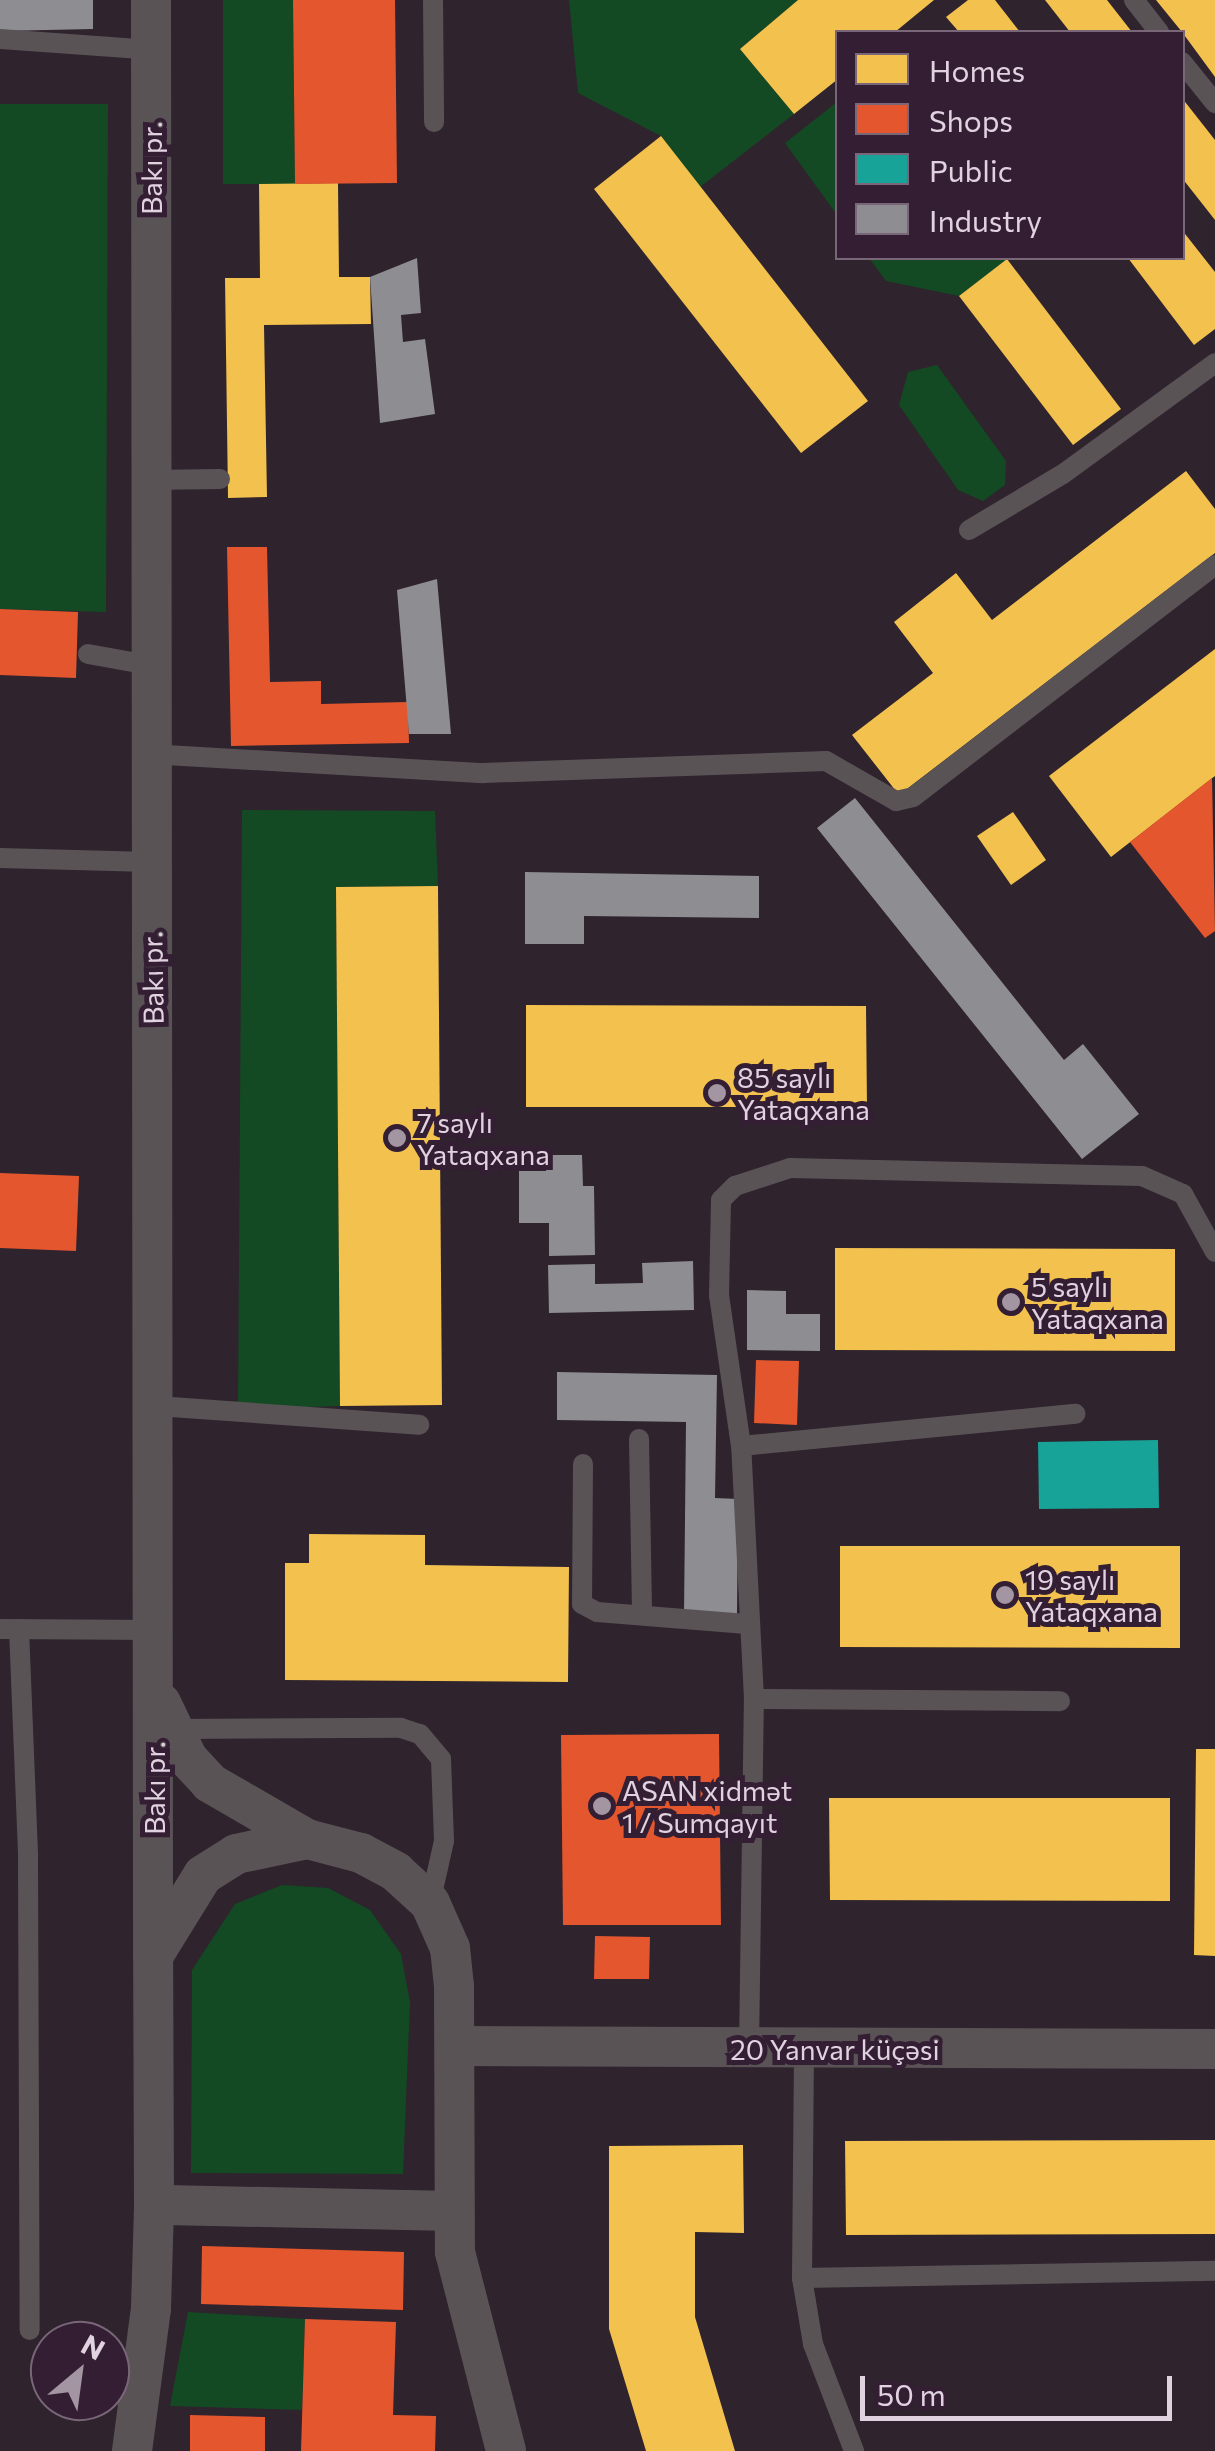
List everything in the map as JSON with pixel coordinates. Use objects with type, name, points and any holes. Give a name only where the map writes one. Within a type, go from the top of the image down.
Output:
[{"type":"street","name":"Bakı pr.","points":[[151,0],[149,754],[157,1406],[154,2206]]},
{"type":"street","points":[[154,1685],[170,1729],[210,1783],[307,1839],[372,1859],[430,1903],[450,1948],[456,2046],[452,2212],[462,2285],[506,2451]]},
{"type":"street","points":[[153,1956],[203,1875],[236,1854],[307,1839]]},
{"type":"street","name":"20 Yanvar küçəsi","points":[[456,2046],[1215,2049]]},
{"type":"street","points":[[132,2451],[152,2308],[154,2206],[452,2212]]},
{"type":"lane","points":[[433,0],[434,122]]},
{"type":"lane","points":[[1134,0],[1158,30]]},
{"type":"lane","points":[[0,39],[152,50]]},
{"type":"lane","points":[[1185,66],[1215,103]]},
{"type":"lane","points":[[969,530],[1063,474],[1215,363]]},
{"type":"lane","points":[[150,480],[220,479]]},
{"type":"lane","points":[[149,754],[483,774],[826,761],[896,801],[913,797],[1215,566]]},
{"type":"lane","points":[[88,654],[149,665]]},
{"type":"lane","points":[[0,858],[150,862]]},
{"type":"lane","points":[[750,2050],[754,1699],[747,1624],[741,1446],[719,1296],[721,1200],[735,1186],[790,1168],[1142,1176],[1183,1194],[1215,1252]]},
{"type":"lane","points":[[157,1406],[420,1425]]},
{"type":"lane","points":[[741,1446],[1075,1414]]},
{"type":"lane","points":[[639,1439],[642,1615]]},
{"type":"lane","points":[[584,1464],[578,1596],[597,1612],[747,1624]]},
{"type":"lane","points":[[30,2330],[28,1856],[10,1629],[156,1630]]},
{"type":"lane","points":[[754,1699],[1060,1701]]},
{"type":"lane","points":[[170,1729],[401,1728],[420,1734],[440,1759],[444,1842],[430,1903]]},
{"type":"lane","points":[[804,2050],[802,2278],[813,2344],[854,2451]]},
{"type":"lane","points":[[802,2278],[1215,2271]]},
{"type":"green space","points":[[223,0],[293,0],[295,184],[223,184]]},
{"type":"green space","points":[[569,0],[798,0],[740,49],[794,114],[700,187],[661,136],[578,93]]},
{"type":"green space","points":[[0,104],[108,104],[106,612],[0,609]]},
{"type":"green space","points":[[835,104],[835,212],[785,143]]},
{"type":"green space","points":[[870,260],[1006,260],[959,296],[886,281]]},
{"type":"green space","points":[[937,365],[1006,461],[1005,485],[983,501],[958,490],[899,405],[908,372]]},
{"type":"green space","points":[[242,810],[435,811],[438,886],[336,887],[340,1406],[238,1409]]},
{"type":"green space","points":[[282,1885],[328,1888],[370,1910],[401,1954],[410,2002],[403,2174],[191,2173],[192,1970],[235,1904]]},
{"type":"green space","points":[[188,2312],[305,2319],[302,2410],[170,2406]]},
{"type":"building: Homes","points":[[798,0],[934,0],[897,30],[835,30],[835,81],[794,114],[740,49]]},
{"type":"building: Homes","points":[[968,0],[995,0],[1018,30],[957,30],[946,17]]},
{"type":"building: Homes","points":[[1045,0],[1107,0],[1130,30],[1068,30]]},
{"type":"building: Homes","points":[[1156,0],[1215,0],[1215,77],[1185,36],[1185,30],[1180,30]]},
{"type":"building: Homes","points":[[1185,102],[1215,140],[1215,220],[1185,182]]},
{"type":"building: Homes","points":[[661,136],[868,401],[801,453],[594,189]]},
{"type":"building: Homes","points":[[338,183],[339,277],[370,277],[371,324],[264,325],[267,497],[228,498],[225,278],[260,278],[259,184]]},
{"type":"building: Homes","points":[[1185,234],[1215,272],[1215,329],[1194,345],[1130,260],[1185,260]]},
{"type":"building: Homes","points":[[1008,260],[1121,409],[1073,445],[959,296]]},
{"type":"building: Homes","points":[[1186,471],[1215,509],[1215,553],[899,795],[852,735],[933,673],[894,622],[956,573],[992,620]]},
{"type":"building: Homes","points":[[1215,649],[1215,776],[1111,857],[1049,776]]},
{"type":"building: Homes","points":[[1013,812],[1046,860],[1011,885],[977,836]]},
{"type":"building: Homes","points":[[438,886],[442,1405],[340,1406],[336,887]]},
{"type":"building: Homes","points":[[526,1005],[866,1006],[867,1107],[526,1107]]},
{"type":"building: Homes","points":[[835,1248],[1175,1249],[1175,1351],[835,1350]]},
{"type":"building: Homes","points":[[309,1534],[425,1535],[425,1565],[569,1567],[568,1682],[285,1680],[285,1563],[309,1563]]},
{"type":"building: Homes","points":[[840,1546],[1180,1546],[1180,1648],[840,1647]]},
{"type":"building: Homes","points":[[1196,1749],[1215,1749],[1215,1956],[1194,1955]]},
{"type":"building: Homes","points":[[829,1798],[1170,1798],[1170,1901],[830,1900]]},
{"type":"building: Homes","points":[[1215,2140],[1215,2234],[846,2235],[845,2141]]},
{"type":"building: Homes","points":[[743,2145],[744,2233],[695,2232],[695,2317],[735,2451],[646,2451],[609,2329],[609,2146]]},
{"type":"building: Shops","points":[[293,0],[395,0],[397,183],[295,184]]},
{"type":"building: Shops","points":[[227,547],[267,547],[270,682],[321,681],[321,704],[408,702],[409,743],[231,746]]},
{"type":"building: Shops","points":[[0,609],[78,612],[76,678],[0,675]]},
{"type":"building: Shops","points":[[1212,778],[1215,931],[1205,938],[1130,842]]},
{"type":"building: Shops","points":[[0,1173],[79,1176],[76,1251],[0,1248]]},
{"type":"building: Shops","points":[[756,1360],[799,1361],[797,1425],[754,1423]]},
{"type":"building: Shops","points":[[719,1734],[721,1925],[563,1925],[561,1735]]},
{"type":"building: Shops","points":[[595,1936],[650,1937],[649,1979],[594,1979]]},
{"type":"building: Shops","points":[[202,2246],[404,2252],[403,2310],[201,2304]]},
{"type":"building: Shops","points":[[305,2319],[396,2322],[393,2415],[436,2416],[435,2451],[301,2451]]},
{"type":"building: Shops","points":[[190,2415],[265,2417],[265,2451],[190,2451]]},
{"type":"building: Public","points":[[1158,1440],[1159,1508],[1039,1509],[1038,1442]]},
{"type":"building: Industry","points":[[0,0],[93,0],[93,29],[0,31]]},
{"type":"building: Industry","points":[[417,258],[421,313],[401,315],[403,342],[425,339],[435,414],[380,423],[370,277]]},
{"type":"building: Industry","points":[[437,579],[451,734],[409,734],[397,590]]},
{"type":"building: Industry","points":[[855,798],[1064,1060],[1083,1044],[1139,1114],[1082,1159],[817,828]]},
{"type":"building: Industry","points":[[525,872],[759,876],[759,918],[584,916],[584,944],[525,944]]},
{"type":"building: Industry","points":[[546,1155],[582,1155],[583,1186],[594,1186],[595,1255],[549,1256],[549,1223],[519,1223],[519,1171],[546,1171]]},
{"type":"building: Industry","points":[[693,1261],[694,1310],[549,1313],[548,1265],[595,1264],[595,1284],[643,1283],[642,1263]]},
{"type":"building: Industry","points":[[747,1290],[786,1291],[786,1314],[820,1314],[820,1351],[747,1350]]},
{"type":"building: Industry","points":[[557,1372],[717,1375],[715,1498],[738,1499],[737,1615],[684,1614],[686,1422],[557,1420]]},
{"type":"place","name":"85 saylı Yataqxana","points":[[717,1093]]},
{"type":"place","name":"7 saylı Yataqxana","points":[[397,1138]]},
{"type":"place","name":"5 saylı Yataqxana","points":[[1011,1302]]},
{"type":"place","name":"19 saylı Yataqxana","points":[[1005,1595]]},
{"type":"place","name":"ASAN xidmət 1 / Sumqayıt","points":[[602,1806]]}]
